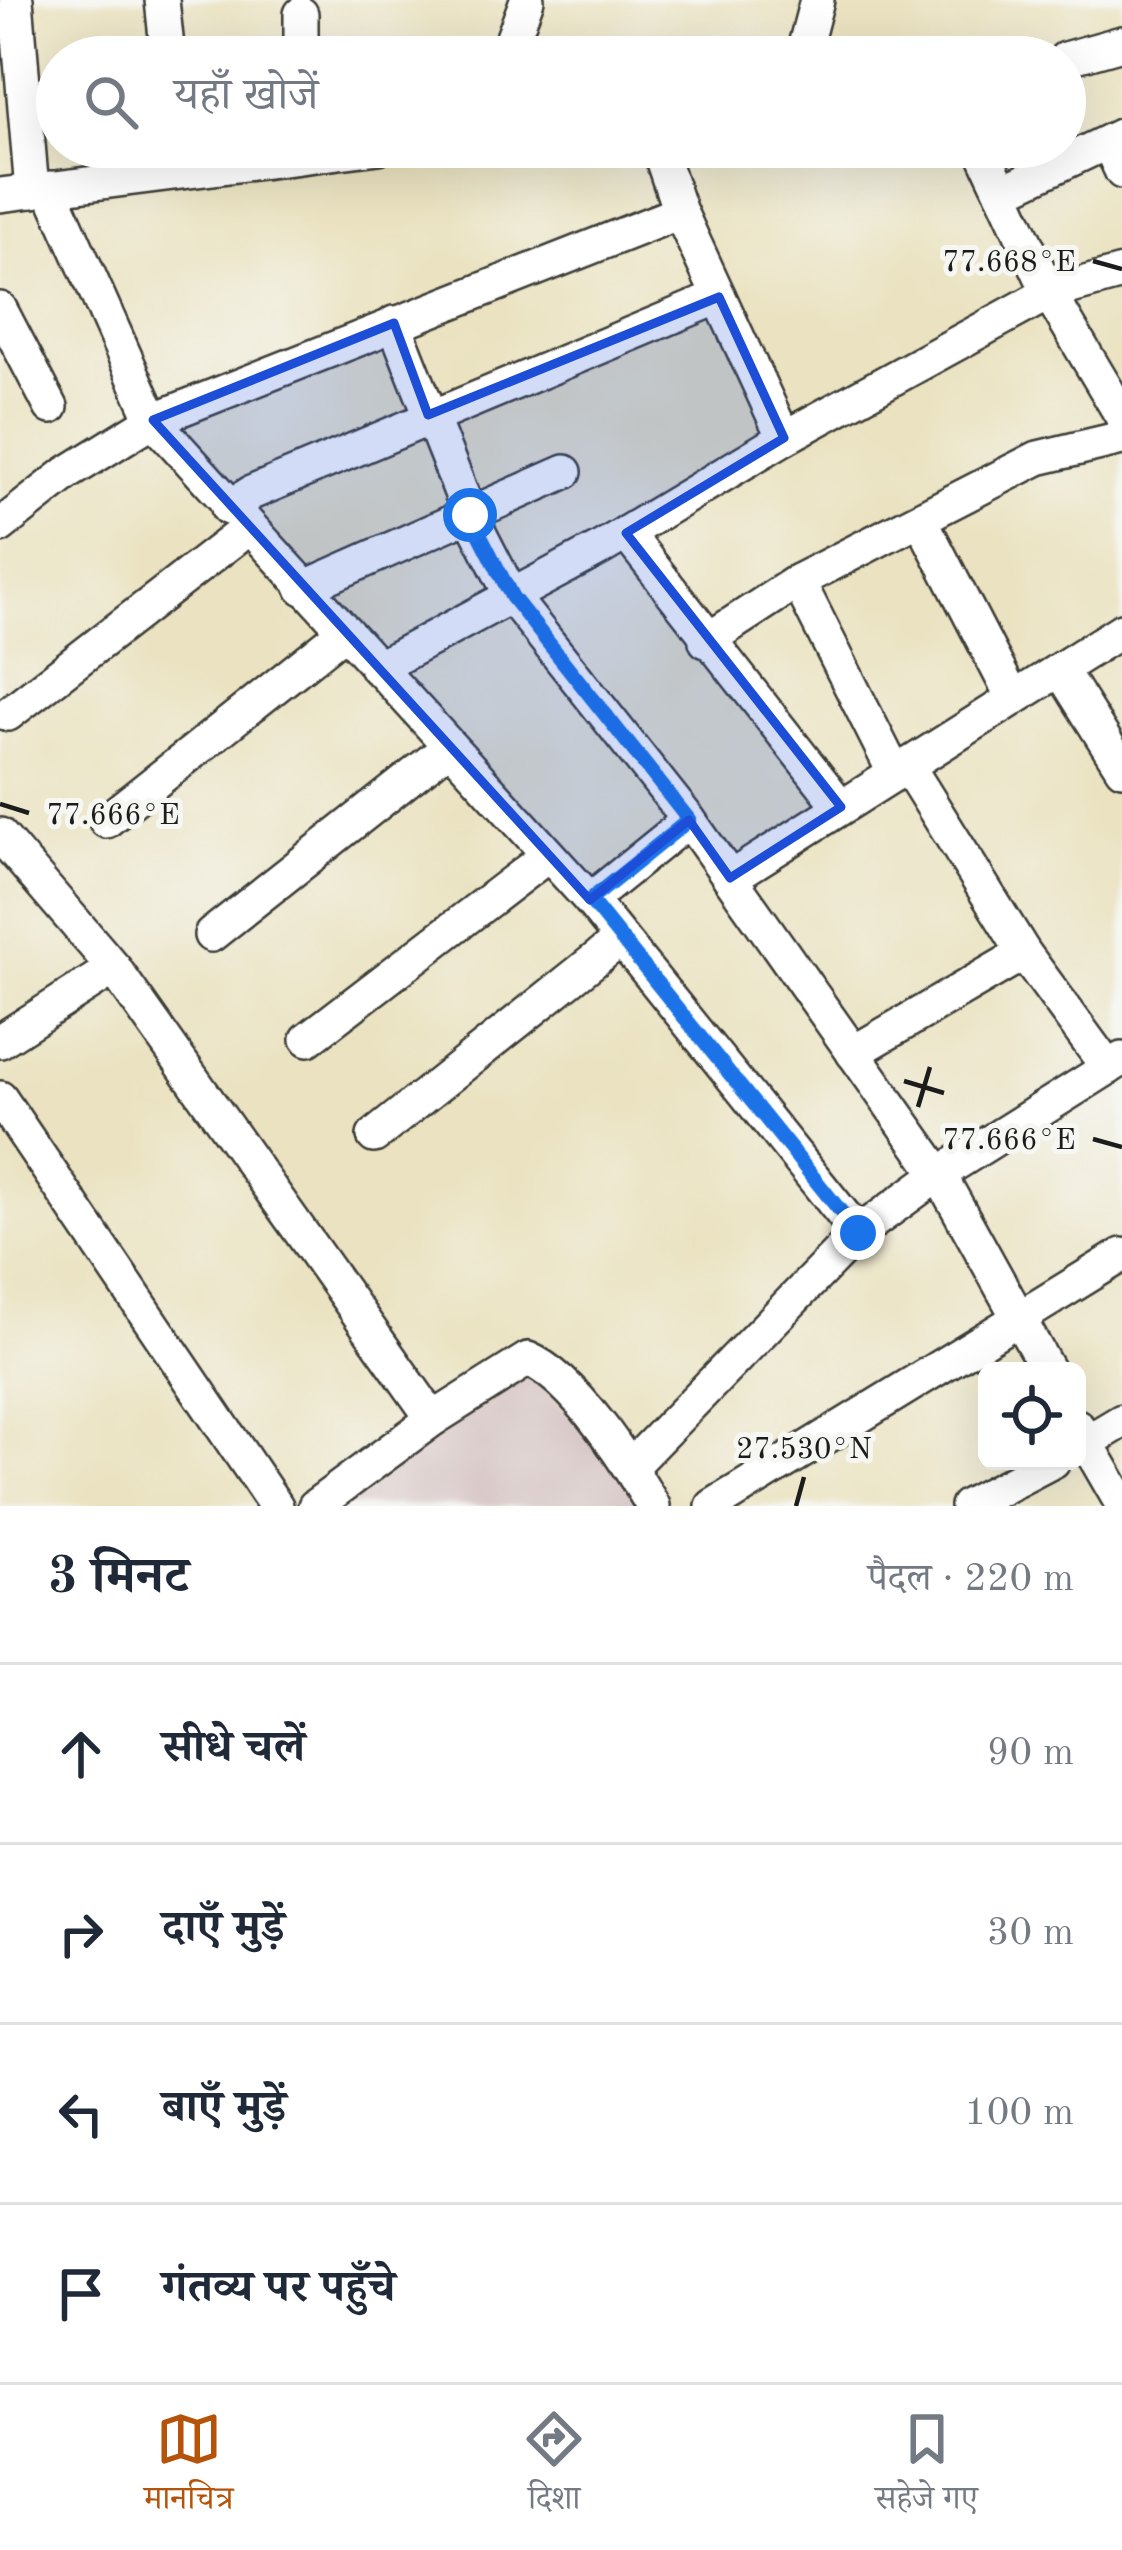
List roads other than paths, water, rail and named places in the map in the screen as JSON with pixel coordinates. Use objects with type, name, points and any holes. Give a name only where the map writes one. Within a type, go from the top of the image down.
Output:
[{"type":"street","points":[[16,0],[27,191],[153,420],[237,518],[590,900],[858,1233]]},
{"type":"street","points":[[162,0],[166,36]]},
{"type":"street","points":[[514,36],[527,0]]},
{"type":"street","points":[[808,36],[817,0]]},
{"type":"street","points":[[301,14],[301,36]]},
{"type":"street","points":[[1086,53],[1122,43]]},
{"type":"street","points":[[1086,162],[1117,150]]},
{"type":"street","points":[[27,191],[138,168]]},
{"type":"street","points":[[665,168],[680,212],[784,438]]},
{"type":"street","points":[[991,168],[1049,293],[1122,416]]},
{"type":"street","points":[[1002,193],[1069,168]]},
{"type":"street","points":[[0,526],[66,474],[153,420],[680,212]]},
{"type":"street","points":[[377,668],[512,597],[784,438],[1049,293],[1122,273]]},
{"type":"street","points":[[8,714],[237,518],[428,415],[719,297]]},
{"type":"street","points":[[0,310],[51,407]]},
{"type":"street","points":[[394,323],[470,515],[512,597],[689,820],[854,1053],[938,1174],[1043,1362]]},
{"type":"street","points":[[706,641],[798,581],[1038,458],[1122,438]]},
{"type":"street","points":[[303,588],[565,472]]},
{"type":"street","points":[[921,520],[1013,698]]},
{"type":"street","points":[[626,533],[706,641],[842,807]]},
{"type":"street","points":[[630,1467],[858,1233],[938,1174],[1115,1064],[1024,953],[901,770],[798,581]]},
{"type":"street","points":[[730,878],[1122,630]]},
{"type":"street","points":[[106,821],[344,632]]},
{"type":"street","points":[[1060,669],[1122,768]]},
{"type":"street","points":[[211,935],[449,747]]},
{"type":"street","points":[[590,900],[689,820]]},
{"type":"street","points":[[0,835],[114,968],[434,1419]]},
{"type":"street","points":[[308,1039],[548,856]]},
{"type":"street","points":[[374,1136],[621,939]]},
{"type":"street","points":[[854,1053],[1024,953]]},
{"type":"street","points":[[0,1041],[114,968]]},
{"type":"street","points":[[0,1098],[276,1506]]},
{"type":"street","points":[[713,1506],[1122,1255]]},
{"type":"street","points":[[315,1506],[434,1419],[528,1359],[545,1369],[630,1467],[653,1506]]},
{"type":"street","points":[[1086,1437],[1122,1420]]},
{"type":"street","points":[[1086,1449],[1122,1504]]},
{"type":"street","points":[[967,1506],[1036,1470]]}]
